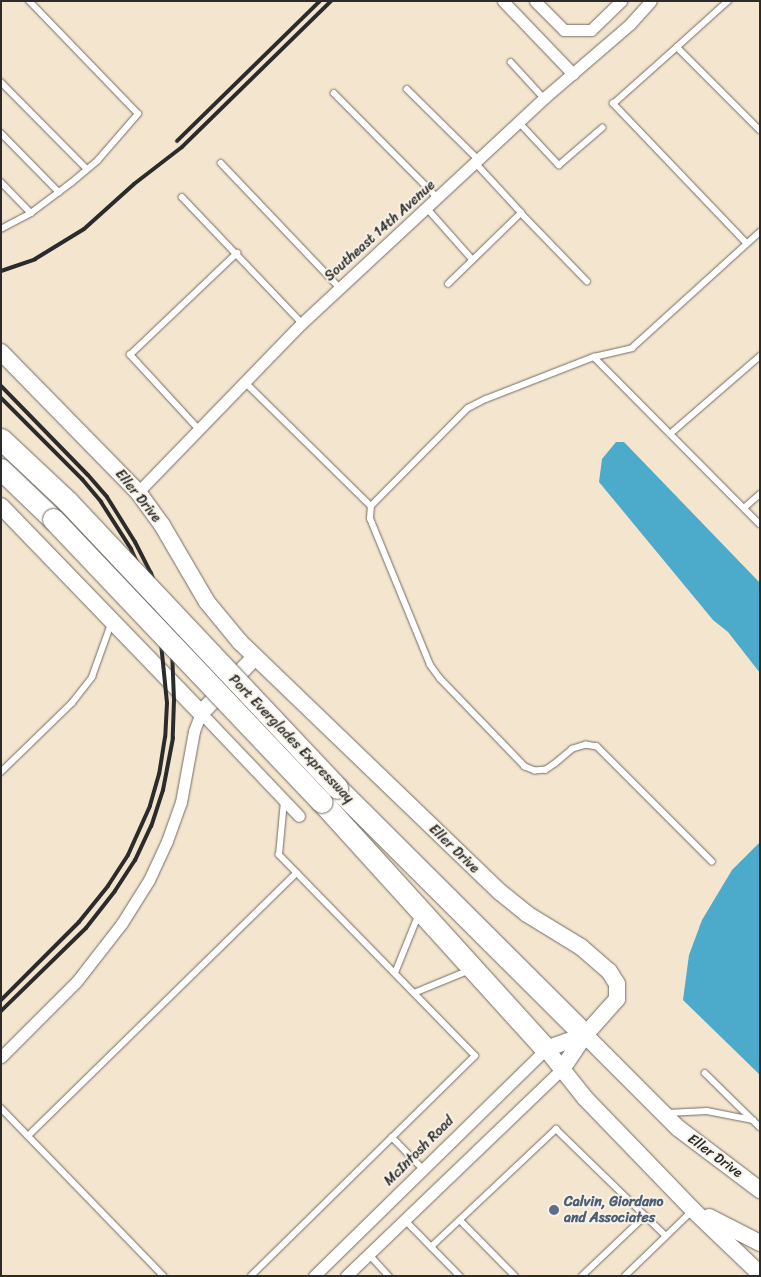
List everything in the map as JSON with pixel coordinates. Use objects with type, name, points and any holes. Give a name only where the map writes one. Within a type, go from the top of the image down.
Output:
[{"type":"highway","name":"Port Everglades Expressway","points":[[1,439],[67,501],[330,795],[420,912],[546,1049]]},
{"type":"highway","name":"Port Everglades Expressway","points":[[1,469],[330,795],[585,1036]]},
{"type":"street","points":[[503,1],[573,74]]},
{"type":"street","points":[[535,1],[564,30],[592,30],[621,1]]},
{"type":"street","name":"Southeast 14th Avenue","points":[[138,492],[302,323],[544,98],[630,24],[651,1]]},
{"type":"street","name":"Eller Drive","points":[[1,352],[138,492],[162,525],[207,602],[227,628],[500,892],[527,914],[581,947],[609,971],[617,984],[616,999],[607,1013],[585,1036],[562,1070]]},
{"type":"street","points":[[1,506],[112,619],[299,816]]},
{"type":"street","points":[[1,1057],[77,981],[122,922],[149,880],[179,809],[194,730],[202,713],[255,656]]},
{"type":"street","name":"Eller Drive","points":[[546,1049],[585,1036]]},
{"type":"street","name":"Eller Drive","points":[[585,1036],[693,1142],[756,1185]]},
{"type":"street","points":[[546,1049],[585,1098],[694,1210],[760,1274]]},
{"type":"street","name":"McIntosh Road","points":[[314,1276],[422,1168],[546,1049]]},
{"type":"street","points":[[346,1276],[562,1070]]},
{"type":"street","points":[[694,1210],[760,1230]]},
{"type":"street","points":[[694,1210],[760,1243]]},
{"type":"street","points":[[694,1210],[760,1260]]},
{"type":"street","points":[[694,1210],[748,1276]]},
{"type":"lane","points":[[1,229],[32,212],[98,160],[138,114],[28,1]]},
{"type":"lane","points":[[728,1],[613,104],[747,244]]},
{"type":"lane","points":[[677,47],[760,130]]},
{"type":"lane","points":[[512,62],[544,98]]},
{"type":"lane","points":[[1,82],[87,169]]},
{"type":"lane","points":[[407,89],[477,162],[520,213],[587,281]]},
{"type":"lane","points":[[334,93],[438,198]]},
{"type":"lane","points":[[519,122],[559,165],[602,128]]},
{"type":"lane","points":[[1,133],[59,192]]},
{"type":"lane","points":[[222,163],[340,288]]},
{"type":"lane","points":[[1,182],[32,212]]},
{"type":"lane","points":[[182,197],[302,323]]},
{"type":"lane","points":[[427,208],[473,260]]},
{"type":"lane","points":[[448,284],[520,213]]},
{"type":"lane","points":[[712,862],[597,747],[586,745],[573,748],[546,770],[535,771],[525,767],[440,679],[430,666],[370,519],[371,506],[468,408],[486,399],[594,357],[632,348],[760,232]]},
{"type":"lane","points":[[199,430],[130,355],[237,253]]},
{"type":"lane","points":[[670,434],[760,356]]},
{"type":"lane","points":[[594,357],[760,524]]},
{"type":"lane","points":[[245,382],[371,506]]},
{"type":"lane","points":[[744,508],[760,494]]},
{"type":"lane","points":[[1,772],[72,703],[92,677],[112,619]]},
{"type":"lane","points":[[251,1276],[475,1056],[279,855],[284,801]]},
{"type":"lane","points":[[28,1136],[297,873]]},
{"type":"lane","points":[[395,973],[420,912]]},
{"type":"lane","points":[[414,993],[473,968]]},
{"type":"lane","points":[[705,1073],[760,1127]]},
{"type":"lane","points":[[1,1108],[164,1276]]},
{"type":"lane","points":[[663,1113],[707,1111],[753,1120]]},
{"type":"lane","points":[[431,1247],[556,1129],[666,1236]]},
{"type":"lane","points":[[392,1137],[422,1168]]},
{"type":"lane","points":[[625,1276],[694,1210]]},
{"type":"lane","points":[[582,1276],[645,1216]]},
{"type":"lane","points":[[404,1220],[460,1276]]},
{"type":"lane","points":[[460,1220],[515,1276]]},
{"type":"lane","points":[[369,1254],[389,1276]]},
{"type":"water","points":[[616,442],[624,442],[760,583],[760,673],[728,632],[713,620],[599,482],[602,459]]},
{"type":"water","points":[[760,842],[760,1075],[683,1000],[689,955],[702,920],[732,870]]},
{"type":"railway","points":[[177,141],[320,1]]},
{"type":"railway","points":[[1,271],[35,259],[84,229],[134,184],[182,147],[331,1]]},
{"type":"railway","points":[[1,386],[107,497],[135,542],[151,573],[163,608],[172,650],[174,700],[173,738],[163,790],[151,826],[135,860],[115,891],[86,928],[1,1011]]},
{"type":"railway","points":[[1,398],[82,479],[101,502],[131,549],[143,576],[160,633],[167,703],[165,737],[159,774],[150,806],[128,855],[108,886],[79,922],[1,1000]]},
{"type":"place","name":"Calvin, Giordano and Associates","points":[[554,1210]]}]
